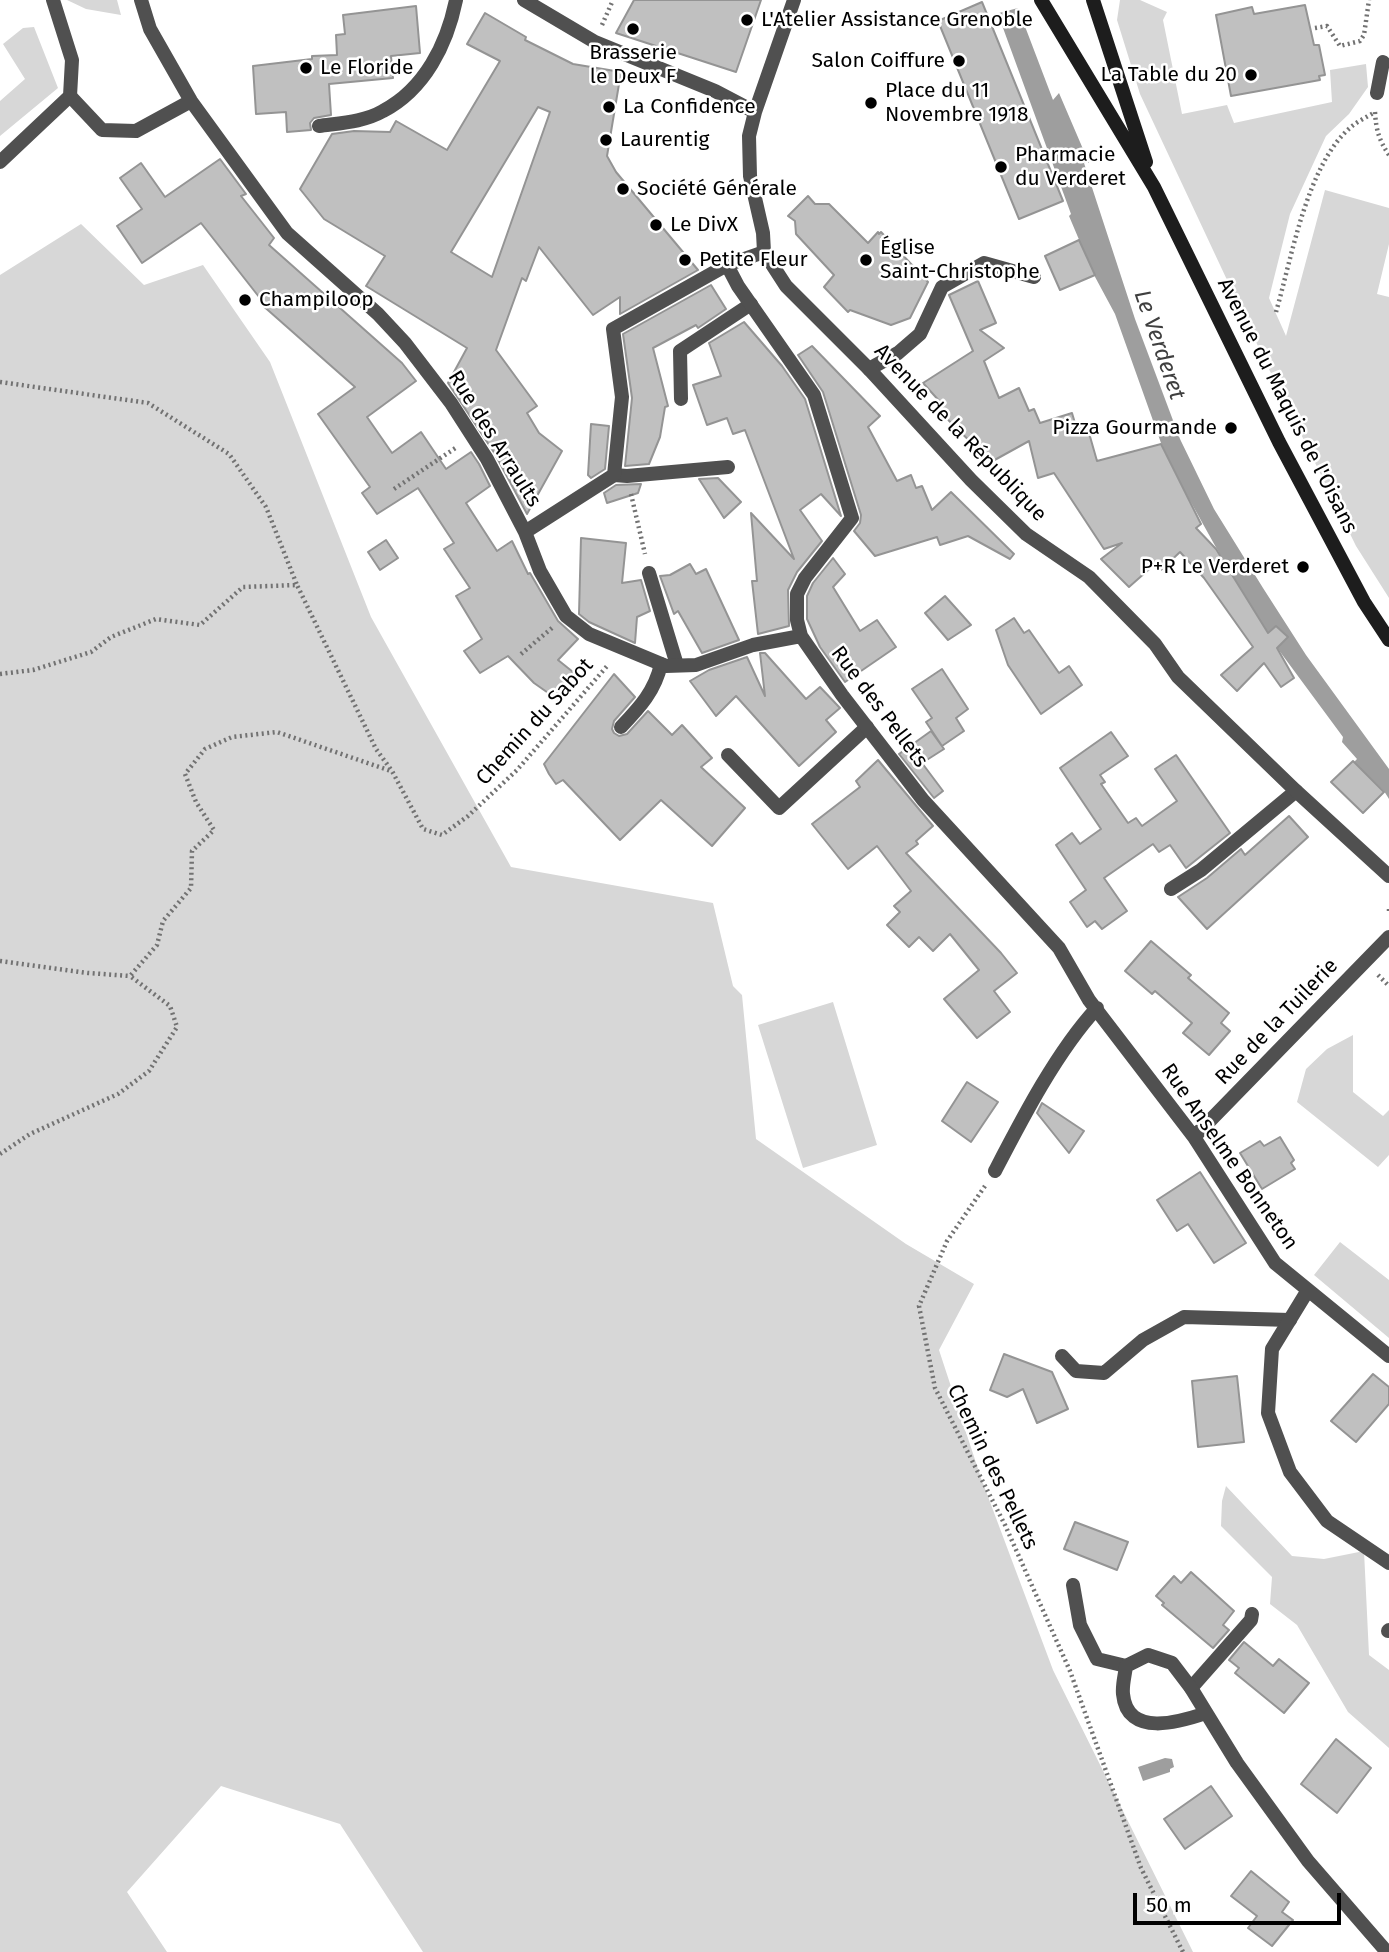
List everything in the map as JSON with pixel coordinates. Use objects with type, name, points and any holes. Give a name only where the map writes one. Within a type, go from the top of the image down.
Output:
[{"type":"main road","name":"Avenue du Maquis de l'Oisans","points":[[1093,0],[1154,187]]},
{"type":"main road","name":"Avenue du Maquis de l'Oisans","points":[[1047,4],[1154,187],[1279,442],[1364,602],[1389,640]]},
{"type":"street","points":[[0,162],[70,96],[72,60],[53,0]]},
{"type":"street","name":"Rue des Arraults","points":[[141,0],[150,29],[191,101],[287,233],[378,314],[405,343],[451,403],[526,532],[540,571],[566,616],[589,634],[662,664],[696,665],[753,645],[801,636]]},
{"type":"street","points":[[319,126],[354,121],[383,112],[421,80],[439,54],[450,30],[456,0]]},
{"type":"street","points":[[524,0],[595,42],[715,92],[754,112]]},
{"type":"street","name":"Avenue de la République","points":[[794,0],[754,112],[749,136],[750,176],[764,233],[764,252],[786,286],[1026,534],[1089,578],[1155,644],[1178,677],[1389,876]]},
{"type":"street","points":[[1377,93],[1383,62]]},
{"type":"street","points":[[70,96],[102,130],[136,131],[191,101]]},
{"type":"street","points":[[614,475],[622,397],[613,329],[727,265],[764,252]]},
{"type":"street","points":[[869,369],[898,353],[920,334],[942,287],[984,263],[1034,277]]},
{"type":"street","name":"Rue des Pellets","points":[[727,265],[814,395],[852,518],[805,578],[797,594],[797,620],[801,636],[923,800],[1059,947],[1089,1000],[1097,1008]]},
{"type":"street","points":[[681,399],[680,351],[751,304]]},
{"type":"street","points":[[526,532],[614,475],[728,467]]},
{"type":"street","points":[[649,573],[677,665]]},
{"type":"street","points":[[621,727],[645,701],[657,683],[662,664]]},
{"type":"street","points":[[728,754],[779,808],[867,727]]},
{"type":"street","points":[[1171,889],[1201,870],[1296,791]]},
{"type":"street","name":"Rue de la Tuilerie","points":[[1194,1137],[1389,937]]},
{"type":"street","points":[[995,1171],[1020,1124],[1074,1037],[1097,1008]]},
{"type":"street","name":"Rue Anselme Bonneton","points":[[1097,1008],[1194,1137],[1275,1263],[1389,1356]]},
{"type":"street","points":[[1308,1290],[1272,1349],[1268,1413],[1290,1472],[1327,1521],[1389,1563]]},
{"type":"street","points":[[1062,1356],[1076,1371],[1104,1373],[1143,1340],[1184,1317],[1290,1320]]},
{"type":"street","points":[[1073,1585],[1080,1625],[1097,1659],[1126,1666],[1148,1655],[1172,1663],[1191,1688],[1237,1763],[1308,1861],[1387,1952]]},
{"type":"street","points":[[1191,1688],[1251,1620],[1252,1614]]},
{"type":"street","points":[[1126,1666],[1123,1695],[1129,1712],[1146,1724],[1179,1722],[1206,1713]]},
{"type":"path","points":[[1315,28],[1327,26],[1340,46],[1360,41],[1364,35],[1369,0]]},
{"type":"path","points":[[1377,93],[1376,130],[1389,155]]},
{"type":"path","points":[[1276,312],[1314,180],[1327,155],[1351,126],[1376,112]]},
{"type":"path","points":[[0,382],[148,403],[229,454],[266,507],[297,585],[376,749],[392,771]]},
{"type":"path","points":[[394,489],[473,437]]},
{"type":"path","points":[[630,489],[649,573]]},
{"type":"path","points":[[0,674],[33,670],[91,652],[111,637],[156,619],[200,625],[243,587],[297,585]]},
{"type":"path","points":[[521,654],[566,616]]},
{"type":"path","name":"Chemin du Sabot","points":[[392,771],[423,829],[442,835],[468,816],[517,771],[623,648]]},
{"type":"path","points":[[130,976],[157,945],[163,921],[191,888],[192,851],[214,830],[196,802],[185,774],[205,749],[232,737],[277,732],[392,771]]},
{"type":"path","points":[[0,961],[130,976],[170,1006],[177,1027],[149,1070],[118,1094],[30,1134],[0,1154]]},
{"type":"path","name":"Chemin des Pellets","points":[[995,1171],[947,1241],[919,1306],[935,1388],[1005,1525],[1070,1671],[1141,1868],[1182,1952]]},
{"type":"shaded area","points":[[67,0],[117,0],[121,15],[86,9]]},
{"type":"shaded area","points":[[1120,0],[1140,0],[1167,12],[1163,20],[1182,114],[1227,105],[1234,123],[1332,102],[1330,70],[1366,64],[1368,87],[1349,114],[1326,136],[1290,214],[1269,298],[1286,336],[1325,190],[1389,208],[1389,244],[1377,294],[1389,297],[1389,598],[1356,546],[1264,359],[1140,94],[1117,20]]},
{"type":"shaded area","name":"Le Verderet","points":[[1018,8],[1053,100],[1059,93],[1089,163],[1084,163],[1135,319],[1180,439],[1214,509],[1263,588],[1306,655],[1389,769],[1389,799],[1354,762],[1357,759],[1342,742],[1343,737],[1278,649],[1223,560],[1161,443],[1115,314],[1094,275],[1069,216],[1071,214],[999,17],[999,13]]},
{"type":"shaded area","points":[[34,27],[58,88],[0,136],[0,101],[25,79],[3,44],[23,28]]},
{"type":"shaded area","points":[[81,224],[144,285],[203,265],[270,362],[371,617],[511,867],[713,903],[733,986],[742,995],[756,1139],[906,1244],[974,1284],[939,1350],[981,1478],[1053,1670],[1193,1952],[423,1952],[340,1824],[221,1786],[127,1892],[167,1952],[0,1952],[0,275]]},
{"type":"shaded area","points":[[833,1002],[877,1145],[803,1168],[758,1025]]},
{"type":"shaded area","points":[[1353,1035],[1353,1092],[1383,1116],[1389,1110],[1389,1155],[1378,1167],[1297,1102],[1306,1069],[1327,1049]]},
{"type":"shaded area","points":[[1340,1242],[1389,1280],[1389,1338],[1314,1275]]},
{"type":"shaded area","points":[[1226,1486],[1292,1556],[1324,1559],[1364,1551],[1369,1655],[1389,1670],[1389,1748],[1348,1712],[1297,1625],[1270,1604],[1272,1577],[1221,1526],[1222,1501]]},
{"type":"shaded area","points":[[1165,1758],[1172,1759],[1174,1767],[1170,1772],[1143,1781],[1138,1767]]},
{"type":"building","points":[[634,0],[761,0],[736,72],[616,33]]},
{"type":"building","points":[[982,2],[1063,201],[1019,219],[938,21]]},
{"type":"building","points":[[1305,5],[1314,45],[1319,45],[1325,75],[1319,76],[1320,80],[1231,96],[1216,15],[1252,7],[1254,14]]},
{"type":"building","name":"Le Floride","points":[[416,6],[420,53],[391,56],[393,78],[329,84],[331,115],[314,118],[310,123],[311,130],[287,132],[286,112],[256,114],[253,66],[312,59],[312,56],[337,55],[336,35],[345,34],[343,15]]},
{"type":"building","points":[[485,13],[526,37],[525,40],[573,64],[621,72],[607,156],[616,172],[698,270],[620,314],[620,297],[593,315],[539,247],[526,281],[522,278],[496,350],[537,406],[527,413],[539,433],[562,451],[527,514],[495,454],[448,383],[467,348],[366,286],[385,256],[324,219],[300,189],[332,134],[354,131],[390,132],[396,121],[447,150],[500,61],[467,44]],"holes":[[[538,107],[550,112],[492,277],[451,252]]]},
{"type":"building","points":[[220,159],[246,194],[241,196],[274,238],[269,245],[402,363],[416,381],[367,417],[392,453],[421,432],[446,469],[471,452],[479,464],[490,486],[466,503],[497,551],[512,541],[528,574],[530,573],[558,621],[578,639],[558,660],[573,672],[561,702],[534,683],[508,656],[480,673],[464,651],[482,639],[456,596],[470,588],[444,549],[454,543],[418,488],[377,514],[362,493],[370,487],[318,414],[355,387],[261,304],[263,302],[201,223],[142,263],[117,226],[142,209],[120,178],[141,163],[165,197]]},
{"type":"building","name":"Église Saint-Christophe","points":[[808,196],[815,204],[829,204],[868,243],[881,232],[928,282],[910,318],[891,325],[850,310],[848,312],[824,287],[834,275],[796,234],[795,221],[788,216]]},
{"type":"building","points":[[1079,240],[1095,275],[1060,290],[1045,256]]},
{"type":"building","points":[[978,281],[996,323],[980,330],[1004,348],[984,361],[999,398],[1019,388],[1029,411],[1034,409],[1040,423],[1072,413],[1077,430],[1087,426],[1097,461],[1161,444],[1201,524],[1196,528],[1216,549],[1268,633],[1276,626],[1288,637],[1277,648],[1294,678],[1281,687],[1264,663],[1237,691],[1221,675],[1253,647],[1204,578],[1180,552],[1161,570],[1155,564],[1129,587],[1101,559],[1122,543],[1104,549],[1054,473],[1038,478],[1029,441],[991,462],[936,408],[942,404],[923,383],[973,351],[949,295]]},
{"type":"building","points":[[711,285],[726,309],[698,328],[696,325],[653,348],[668,406],[665,407],[660,437],[649,464],[625,466],[632,398],[623,334]]},
{"type":"building","points":[[744,322],[782,366],[805,399],[841,516],[821,494],[800,510],[822,541],[797,572],[788,590],[789,626],[758,634],[752,581],[757,581],[751,513],[794,559],[745,430],[733,434],[727,418],[707,425],[693,385],[721,376],[709,343]]},
{"type":"building","points":[[812,346],[880,416],[868,427],[897,481],[911,475],[916,488],[922,486],[932,510],[951,492],[1014,554],[1010,559],[968,536],[940,545],[937,537],[875,556],[854,531],[860,523],[861,515],[823,392],[798,355]]},
{"type":"building","points":[[591,424],[609,426],[605,469],[591,478],[588,475]]},
{"type":"building","points":[[718,478],[741,502],[724,518],[699,479]]},
{"type":"building","points":[[641,484],[638,493],[607,503],[604,493],[616,485]]},
{"type":"building","points":[[581,538],[626,543],[622,583],[641,580],[650,611],[637,617],[635,643],[589,622],[579,614]]},
{"type":"building","points":[[386,540],[398,558],[380,570],[368,552]]},
{"type":"building","points":[[833,558],[845,574],[833,587],[860,631],[877,620],[896,647],[845,682],[820,647],[807,619],[807,596],[813,583]]},
{"type":"building","points":[[690,564],[696,574],[706,569],[739,640],[702,653],[678,611],[674,614],[660,576],[670,575]]},
{"type":"building","points":[[945,596],[971,625],[948,640],[925,613]]},
{"type":"building","points":[[1014,618],[1024,633],[1029,630],[1059,673],[1069,666],[1082,685],[1041,714],[1008,665],[996,630]]},
{"type":"building","points":[[760,653],[765,653],[806,699],[820,687],[840,708],[826,720],[836,732],[799,766],[736,696],[716,716],[690,681],[709,670],[747,657],[765,696]]},
{"type":"building","points":[[942,669],[968,709],[956,718],[964,731],[942,746],[926,722],[932,718],[912,689]]},
{"type":"building","points":[[614,674],[635,697],[614,721],[614,733],[619,736],[627,734],[648,711],[672,735],[682,725],[712,758],[701,767],[745,808],[712,846],[661,800],[620,840],[563,780],[556,784],[549,774],[544,764]]},
{"type":"building","points":[[931,731],[944,749],[922,763],[943,791],[934,798],[899,754]]},
{"type":"building","points":[[1111,732],[1128,756],[1100,775],[1105,782],[1101,784],[1128,823],[1136,818],[1142,826],[1177,801],[1155,769],[1176,755],[1230,833],[1186,868],[1170,845],[1159,852],[1153,844],[1104,878],[1127,911],[1102,929],[1095,921],[1087,927],[1070,902],[1086,890],[1056,845],[1072,833],[1080,844],[1101,829],[1060,768]]},
{"type":"building","points":[[878,760],[933,826],[916,841],[918,844],[906,853],[1017,973],[994,991],[1010,1012],[977,1038],[944,999],[979,970],[950,934],[933,951],[919,937],[909,947],[887,925],[900,912],[894,906],[911,891],[877,846],[848,869],[812,824],[860,787],[856,781]]},
{"type":"building","points":[[1353,761],[1384,792],[1363,813],[1331,782]]},
{"type":"building","points":[[1289,816],[1308,837],[1207,929],[1178,897],[1207,878],[1241,849],[1245,855]]},
{"type":"building","points":[[1151,941],[1191,975],[1188,978],[1229,1013],[1221,1023],[1230,1031],[1209,1055],[1183,1033],[1192,1023],[1155,991],[1152,994],[1125,971]]},
{"type":"building","points":[[967,1082],[998,1102],[971,1142],[942,1121]]},
{"type":"building","points":[[1042,1103],[1084,1131],[1069,1153],[1037,1113]]},
{"type":"building","points":[[1280,1137],[1294,1160],[1291,1163],[1295,1169],[1262,1189],[1240,1153],[1260,1141],[1264,1146]]},
{"type":"building","points":[[1200,1172],[1246,1243],[1214,1263],[1188,1224],[1177,1231],[1157,1200]]},
{"type":"building","points":[[1004,1354],[1052,1372],[1068,1409],[1037,1423],[1023,1389],[1007,1397],[990,1390]]},
{"type":"building","points":[[1373,1374],[1389,1387],[1389,1404],[1356,1442],[1331,1421]]},
{"type":"building","points":[[1237,1376],[1244,1442],[1198,1447],[1192,1381]]},
{"type":"building","points":[[1075,1522],[1128,1542],[1117,1570],[1064,1549]]},
{"type":"building","points":[[1191,1572],[1234,1611],[1223,1625],[1229,1630],[1213,1648],[1162,1605],[1164,1603],[1156,1596],[1174,1576],[1181,1583]]},
{"type":"building","points":[[1244,1642],[1273,1666],[1279,1659],[1309,1683],[1284,1713],[1235,1673],[1239,1668],[1229,1660]]},
{"type":"building","points":[[1336,1739],[1371,1768],[1337,1813],[1301,1784]]},
{"type":"building","points":[[1211,1786],[1232,1816],[1185,1849],[1164,1819]]},
{"type":"building","points":[[1251,1871],[1289,1902],[1282,1912],[1293,1920],[1272,1946],[1248,1928],[1257,1916],[1231,1896]]},
{"type":"place","name":"L'Atelier Assistance Grenoble","points":[[747,20]]},
{"type":"place","name":"Brasserie le Deux F","points":[[633,29]]},
{"type":"place","name":"Salon Coiffure","points":[[959,61]]},
{"type":"place","name":"Le Floride","points":[[306,68]]},
{"type":"place","name":"La Table du 20","points":[[1251,75]]},
{"type":"place","name":"Place du 11 Novembre 1918","points":[[871,103]]},
{"type":"place","name":"La Confidence","points":[[609,107]]},
{"type":"place","name":"Laurentig","points":[[606,140]]},
{"type":"place","name":"Pharmacie du Verderet","points":[[1001,167]]},
{"type":"place","name":"Société Générale","points":[[623,189]]},
{"type":"place","name":"Le DivX","points":[[656,225]]},
{"type":"place","name":"Petite Fleur","points":[[685,260]]},
{"type":"place","name":"Église Saint-Christophe","points":[[866,260]]},
{"type":"place","name":"Champiloop","points":[[245,300]]},
{"type":"place","name":"Pizza Gourmande","points":[[1231,428]]},
{"type":"place","name":"P+R Le Verderet","points":[[1303,567]]}]
